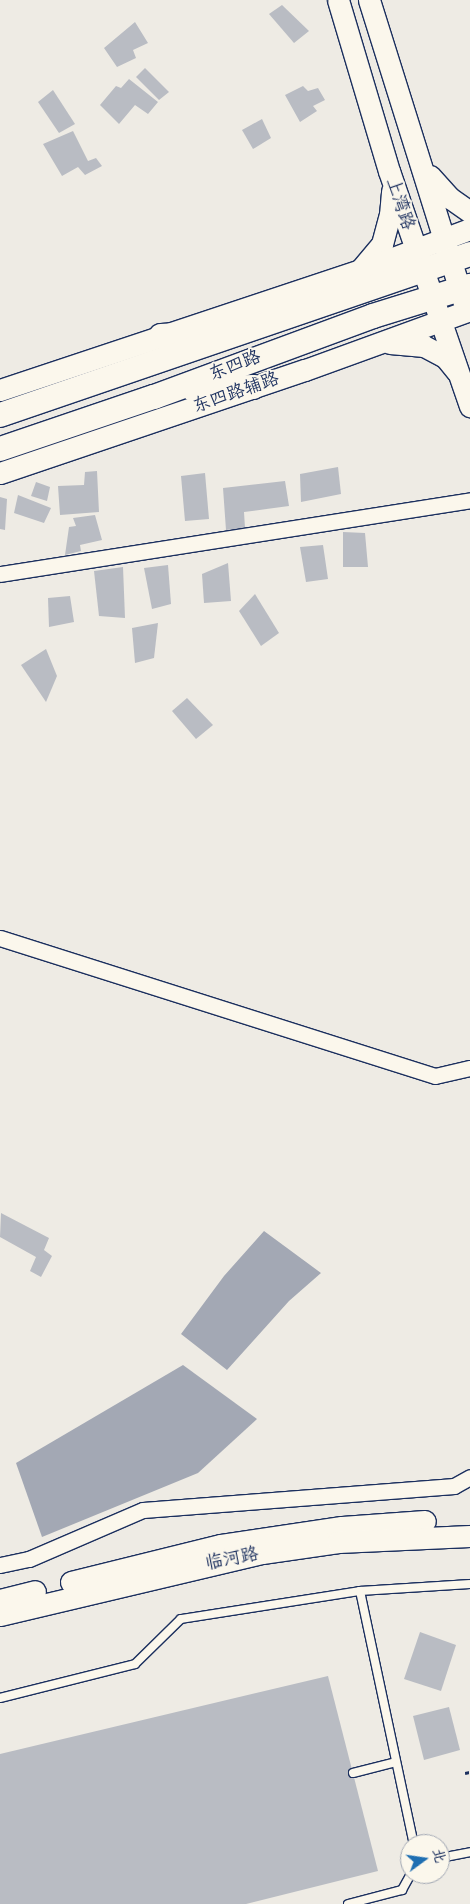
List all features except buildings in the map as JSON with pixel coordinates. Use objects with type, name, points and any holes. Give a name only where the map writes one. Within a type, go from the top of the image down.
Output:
[{"type":"main road","name":"上湾路","points":[[338,0],[389,171],[470,406]]},
{"type":"main road","name":"上湾路","points":[[369,0],[422,162],[456,251],[467,304]]},
{"type":"main road","points":[[422,162],[440,188],[470,212]]},
{"type":"main road","points":[[317,304],[361,270],[382,244],[388,228],[392,194],[389,171]]},
{"type":"main road","points":[[456,251],[470,229]]},
{"type":"main road","name":"东四路","points":[[0,416],[317,304],[419,259],[456,251]]},
{"type":"main road","points":[[0,390],[361,270],[419,259]]},
{"type":"main road","name":"东四路","points":[[0,450],[174,390],[294,343],[433,297],[467,304]]},
{"type":"main road","name":"东四路辅路","points":[[0,473],[372,346],[441,320],[467,304]]},
{"type":"main road","points":[[161,336],[241,331]]},
{"type":"main road","points":[[372,346],[399,342],[424,346],[445,357],[461,379]]},
{"type":"main road","points":[[174,390],[253,387]]},
{"type":"main road","name":"临河路","points":[[0,1600],[166,1558],[262,1538],[382,1523],[470,1522]]},
{"type":"main road","name":"临河路","points":[[0,1615],[262,1553],[338,1542],[470,1536]]},
{"type":"street","points":[[0,574],[470,500]]},
{"type":"street","points":[[0,938],[435,1076],[470,1068]]},
{"type":"street","points":[[0,1565],[29,1559],[143,1510],[454,1486],[470,1477]]},
{"type":"lane","points":[[0,1698],[136,1664],[181,1619],[360,1592],[452,1583],[470,1584]]},
{"type":"lane","points":[[360,1592],[412,1834]]},
{"type":"lane","points":[[353,1773],[396,1762]]},
{"type":"lane","points":[[450,1856],[470,1852]]},
{"type":"lane","points":[[348,1904],[402,1890],[405,1884]]},
{"type":"path","points":[[465,1773],[470,1772]]},
{"type":"shaded area","points":[[264,1231],[321,1273],[289,1301],[227,1370],[181,1334],[224,1276]]},
{"type":"shaded area","points":[[183,1365],[257,1419],[198,1473],[42,1537],[16,1463]]}]
